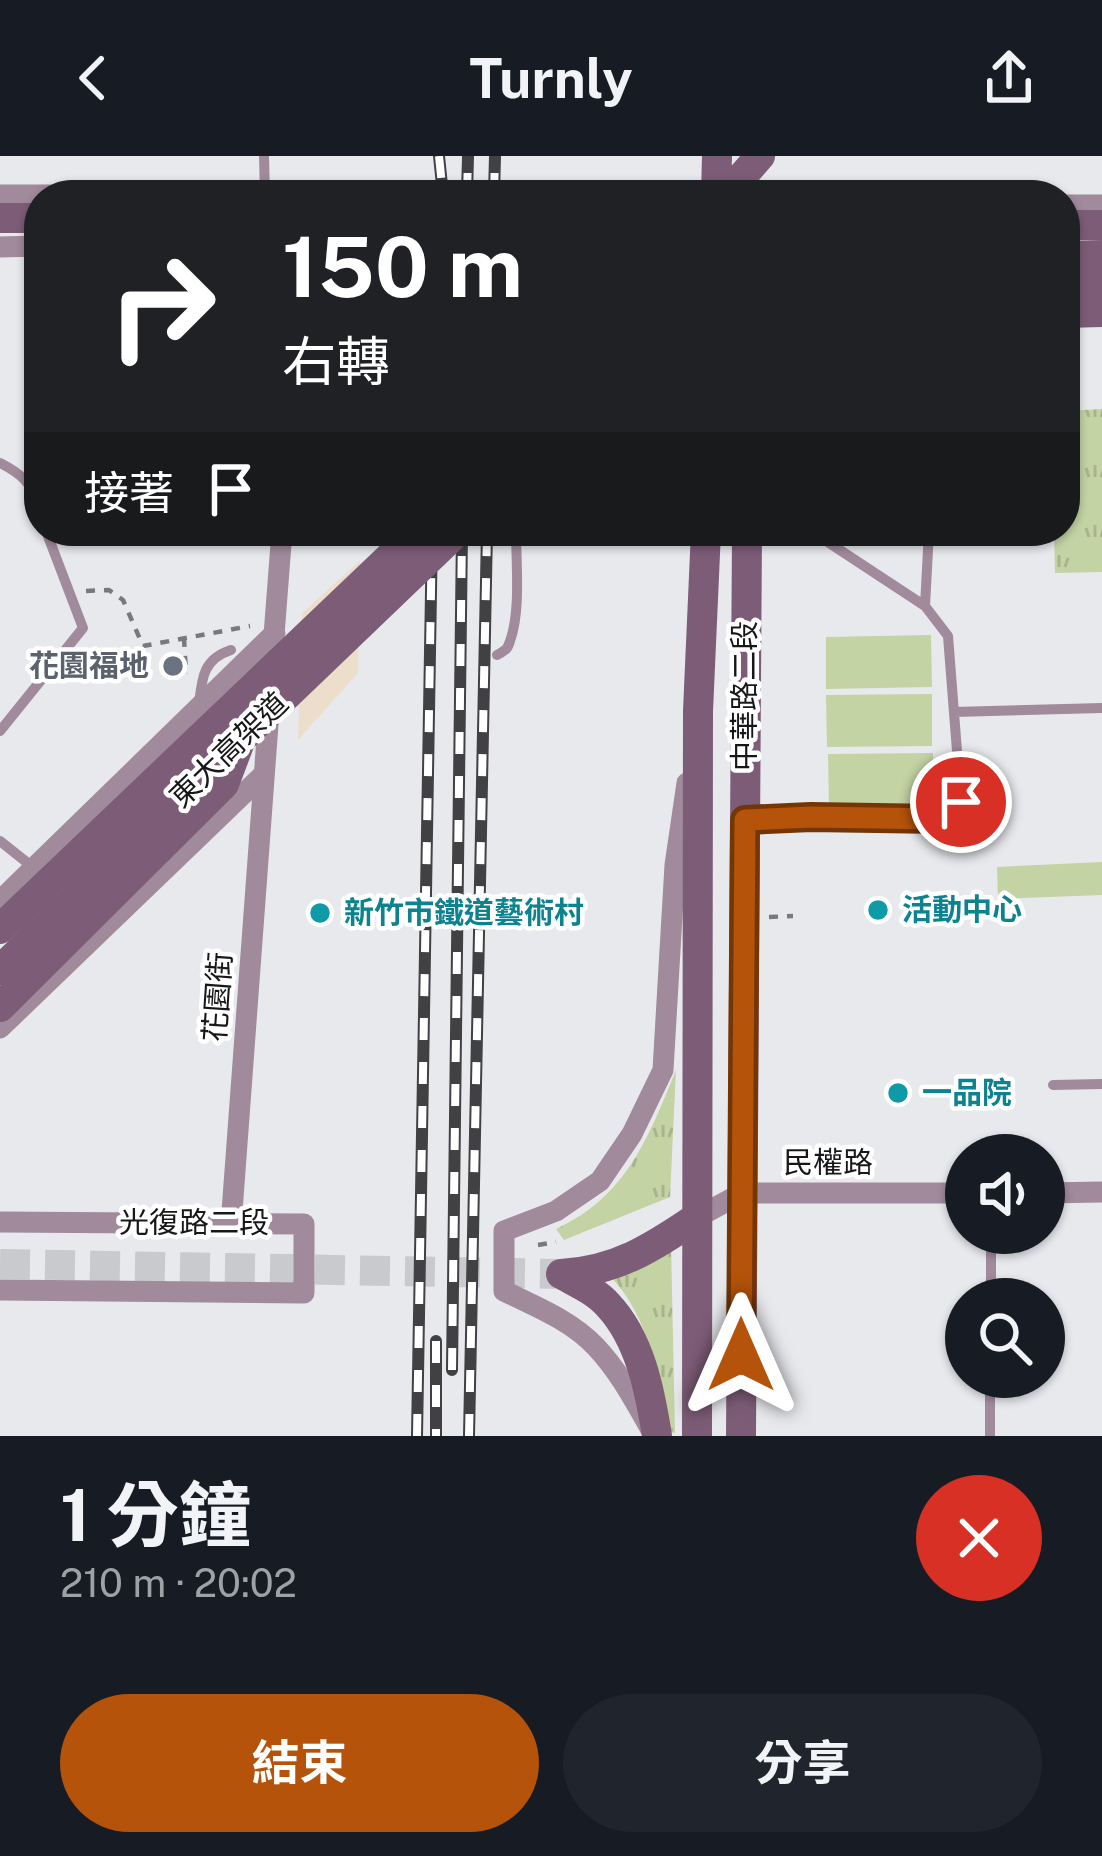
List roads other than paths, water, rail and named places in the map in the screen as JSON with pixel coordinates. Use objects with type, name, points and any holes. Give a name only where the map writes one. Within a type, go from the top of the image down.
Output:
[{"type":"street","name":"花園街","points":[[231,1225],[281,546]]},
{"type":"street","name":"東大高架道","points":[[0,929],[401,546]]},
{"type":"street","name":"東大高架道","points":[[0,970],[442,546]]},
{"type":"street","name":"中華路二段","points":[[697,1436],[698,711],[705,546]]},
{"type":"street","name":"中華路二段","points":[[741,1436],[747,546]]},
{"type":"street","points":[[0,901],[275,627]]},
{"type":"street","name":"中華路二段","points":[[656,1436],[594,1344],[553,1315],[504,1292],[504,1231],[556,1211],[599,1181],[632,1135],[663,1070],[675,865],[698,711]]},
{"type":"street","points":[[0,1007],[224,784],[241,739]]},
{"type":"street","points":[[0,1028],[264,774]]},
{"type":"street","points":[[1065,1192],[1102,1192]]},
{"type":"street","name":"民權路","points":[[696,1218],[742,1193],[945,1193]]},
{"type":"street","points":[[656,1436],[632,1342],[606,1303],[561,1274],[590,1272],[624,1261],[696,1218]]},
{"type":"street","name":"光復路二段","points":[[0,1222],[304,1224],[304,1293],[0,1290]]},
{"type":"lane","points":[[0,731],[82,628],[51,546]]},
{"type":"lane","points":[[497,655],[508,648],[512,628],[515,546]]},
{"type":"lane","points":[[745,820],[941,819],[961,802],[948,636],[925,606],[834,546]]},
{"type":"lane","points":[[925,606],[928,546]]},
{"type":"lane","points":[[199,706],[207,664],[231,650]]},
{"type":"lane","points":[[954,712],[1102,708]]},
{"type":"lane","points":[[0,841],[34,868]]},
{"type":"lane","points":[[1053,1084],[1102,1084]]},
{"type":"lane","points":[[990,1398],[990,1436]]},
{"type":"tunnel","points":[[0,1264],[561,1274]]},
{"type":"railway","points":[[439,156],[441,180]]},
{"type":"railway","points":[[467,180],[468,156]]},
{"type":"railway","points":[[494,180],[495,156]]},
{"type":"railway","points":[[417,1436],[432,546]]},
{"type":"railway","points":[[452,1370],[462,546]]},
{"type":"railway","points":[[469,1436],[487,546]]},
{"type":"railway","points":[[436,1341],[436,1436]]},
{"type":"place","name":"花園福地","points":[[173,666]]},
{"type":"place","name":"活動中心","points":[[878,910]]},
{"type":"place","name":"新竹市鐵道藝術村","points":[[320,913]]},
{"type":"place","name":"一品院","points":[[898,1093]]}]
